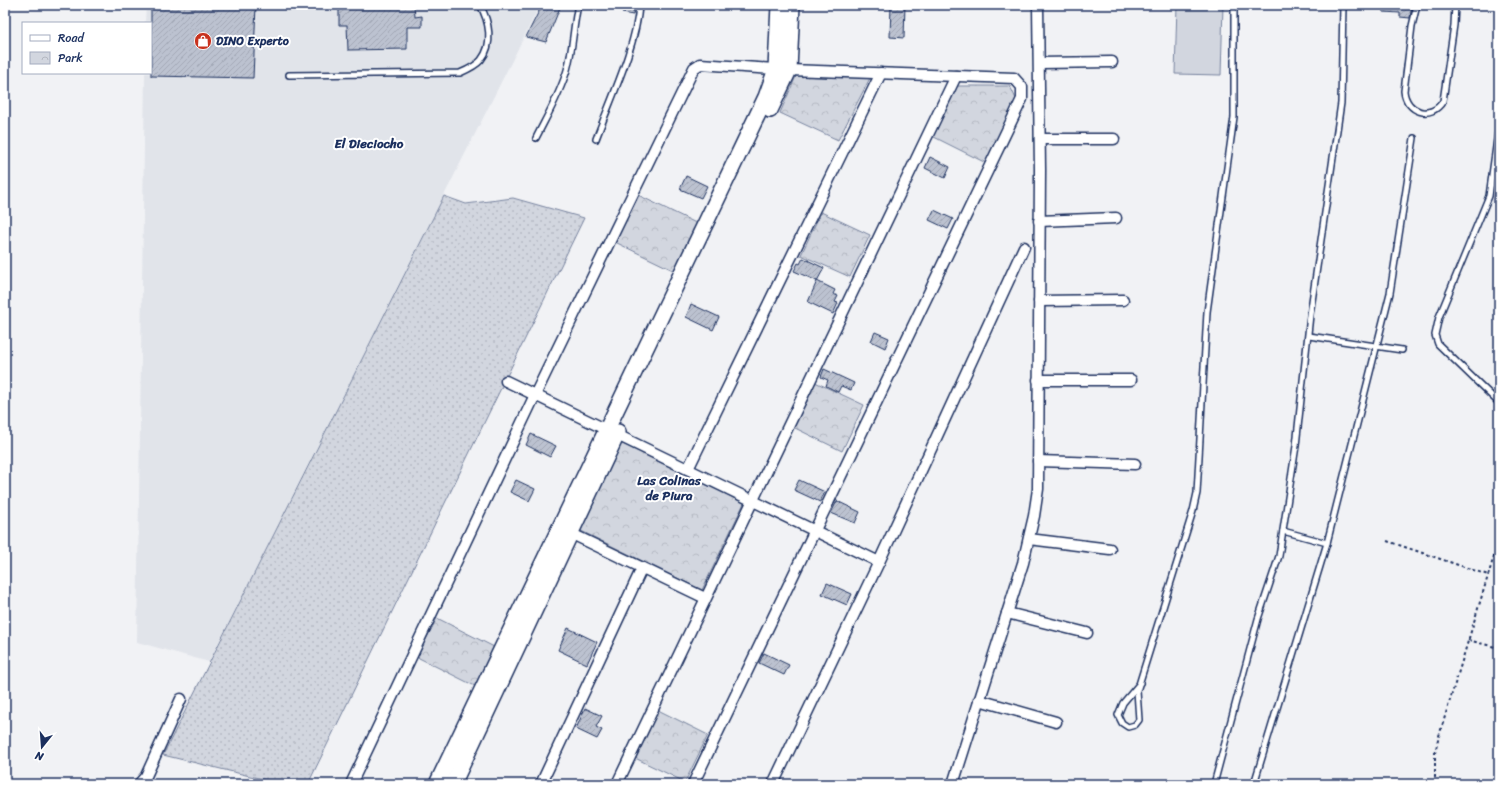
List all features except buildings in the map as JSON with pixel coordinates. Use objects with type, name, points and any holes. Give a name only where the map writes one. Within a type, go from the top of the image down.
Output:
[{"type":"street","points":[[779,5],[783,69]]},
{"type":"street","points":[[437,784],[612,432],[783,69],[792,5]]},
{"type":"street","points":[[953,784],[1029,539],[1038,490],[1040,63],[1038,5]]},
{"type":"street","points":[[1040,63],[1112,62]]},
{"type":"street","points":[[351,784],[535,395],[693,70],[700,64],[783,69],[1011,77],[1020,84],[1023,96],[816,531],[693,784]]},
{"type":"street","points":[[688,469],[881,73]]},
{"type":"street","points":[[617,784],[956,76]]},
{"type":"street","points":[[1040,139],[1114,139]]},
{"type":"street","points":[[1040,221],[1116,218]]},
{"type":"street","points":[[773,784],[879,562],[1024,247]]},
{"type":"street","points":[[1039,301],[1123,300]]},
{"type":"street","points":[[1038,380],[1131,380]]},
{"type":"street","points":[[506,381],[879,562]]},
{"type":"street","points":[[453,784],[570,534],[612,432]]},
{"type":"street","points":[[1038,461],[1135,464]]},
{"type":"street","points":[[570,534],[705,598]]},
{"type":"street","points":[[1029,539],[1110,549]]},
{"type":"street","points":[[541,784],[642,568]]},
{"type":"street","points":[[1007,613],[1087,633]]},
{"type":"street","points":[[139,784],[146,776],[181,699]]},
{"type":"street","points":[[979,700],[1056,722]]},
{"type":"lane","points":[[289,75],[460,73],[482,59],[486,49],[490,35],[480,5]]},
{"type":"lane","points":[[536,138],[560,91],[567,69],[572,48],[578,5]]},
{"type":"lane","points":[[596,139],[628,53],[639,14],[639,5]]},
{"type":"lane","points":[[1140,682],[1123,703],[1118,715],[1122,723],[1128,727],[1137,722],[1140,716],[1136,696],[1193,511],[1196,492],[1207,312],[1234,117],[1234,5]]},
{"type":"lane","points":[[1214,784],[1258,619],[1279,556],[1297,439],[1308,336],[1341,103],[1343,5]]},
{"type":"lane","points":[[1417,5],[1412,26],[1404,91],[1409,106],[1417,111],[1426,113],[1434,111],[1443,101],[1454,25],[1455,5]]},
{"type":"lane","points":[[1499,125],[1489,196],[1440,317],[1435,335],[1438,344],[1499,403]]},
{"type":"lane","points":[[1254,784],[1327,543],[1390,293],[1414,138]]},
{"type":"lane","points":[[1308,336],[1402,350]]},
{"type":"lane","points":[[1283,531],[1327,543]]},
{"type":"path","points":[[1435,784],[1435,753],[1439,736],[1499,540]]},
{"type":"path","points":[[1387,541],[1488,575]]},
{"type":"path","points":[[1468,640],[1499,648]]},
{"type":"shaded area","points":[[146,5],[540,5],[209,662],[137,642],[145,74],[152,74],[152,22],[145,22]]},
{"type":"green space","points":[[1177,5],[1223,5],[1221,75],[1175,74]]},
{"type":"green space","points":[[797,74],[870,78],[838,140],[780,113]]},
{"type":"green space","points":[[956,86],[1010,86],[1016,99],[986,163],[932,136]]},
{"type":"green space","points":[[638,195],[698,224],[675,271],[615,242]]},
{"type":"green space","points":[[444,196],[466,204],[513,198],[584,218],[308,784],[283,784],[163,755]]},
{"type":"green space","points":[[821,212],[870,235],[850,277],[801,255]]},
{"type":"green space","points":[[815,382],[864,405],[842,451],[793,427]]},
{"type":"green space","points":[[621,443],[744,503],[702,590],[579,530]]},
{"type":"green space","points":[[437,618],[496,648],[477,687],[417,657]]},
{"type":"green space","points":[[658,710],[708,735],[685,782],[635,758]]},
{"type":"place","name":"DINO Experto","points":[[203,41]]},
{"type":"district","name":"El Dieciocho","points":[[369,143]]},
{"type":"district","name":"Las Colinas de Piura","points":[[669,488]]}]
